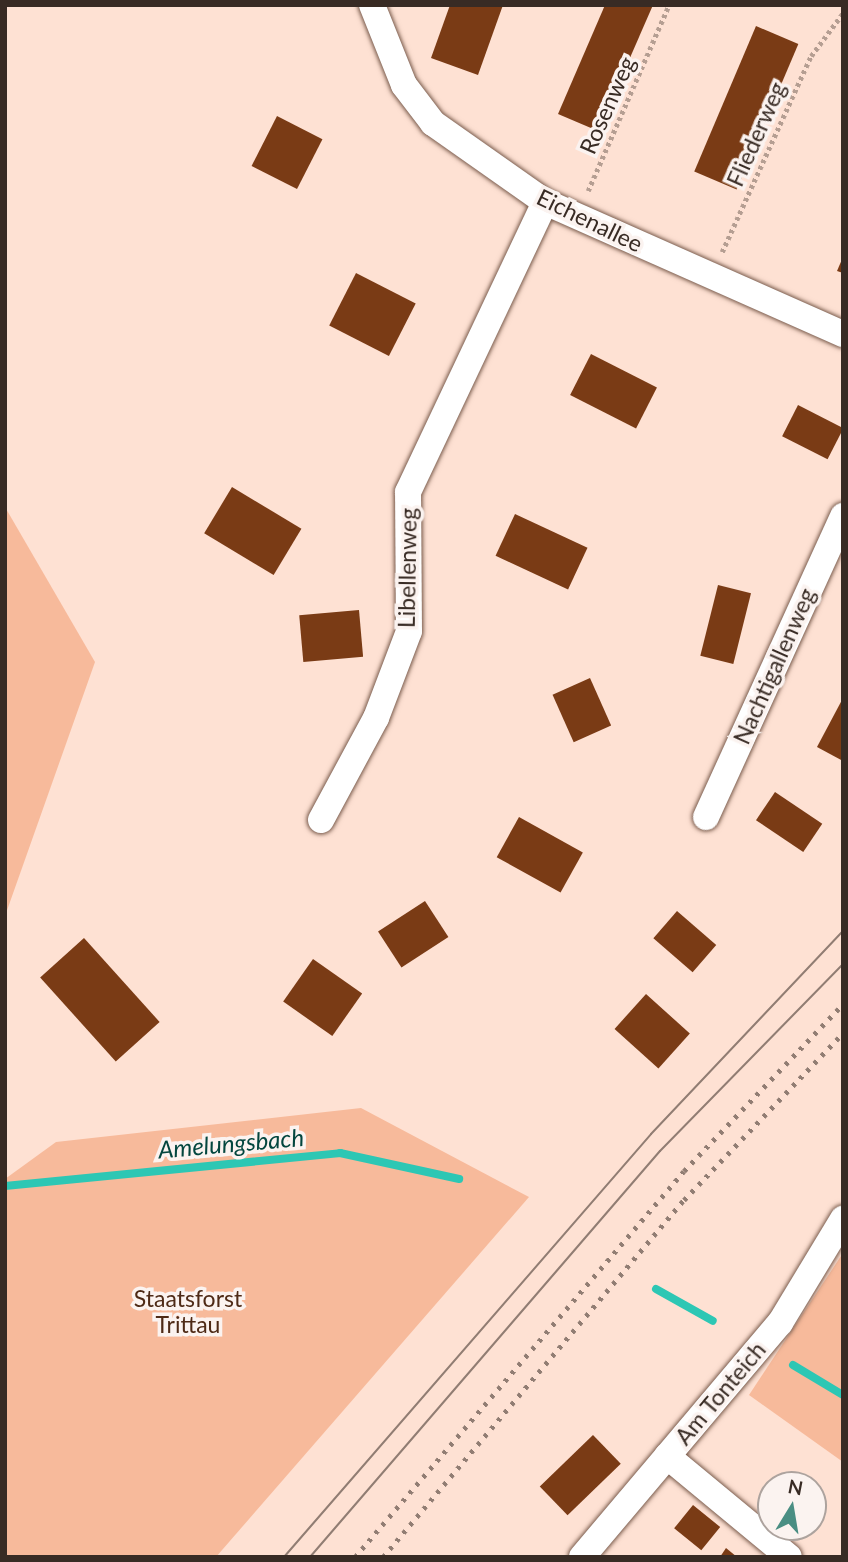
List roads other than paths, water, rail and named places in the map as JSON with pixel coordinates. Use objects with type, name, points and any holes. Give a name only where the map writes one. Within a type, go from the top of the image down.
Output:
[{"type":"street","name":"Eichenallee","points":[[372,5],[404,85],[433,123],[545,202],[843,334]]},
{"type":"street","name":"Libellenweg","points":[[321,820],[376,718],[408,631],[408,492],[545,202]]},
{"type":"street","name":"Nachtigallenweg","points":[[706,817],[843,516]]},
{"type":"street","name":"Am Tonteich","points":[[582,1557],[780,1322],[843,1219]]},
{"type":"street","points":[[667,1456],[789,1557]]},
{"type":"waterway","name":"Amelungsbach","points":[[5,1186],[340,1153],[459,1179]]},
{"type":"waterway","name":"Amelungsbach","points":[[656,1289],[713,1321]]},
{"type":"waterway","name":"Amelungsbach","points":[[793,1365],[843,1395]]},
{"type":"tram line","points":[[284,1557],[651,1134],[843,931]]},
{"type":"tram line","points":[[310,1557],[660,1151],[843,964]]},
{"type":"railway","points":[[355,1557],[684,1171],[843,1004]]},
{"type":"railway","points":[[383,1557],[684,1200],[843,1033]]},
{"type":"park label","name":"Staatsforst Trittau","points":[[188,1311]]}]
